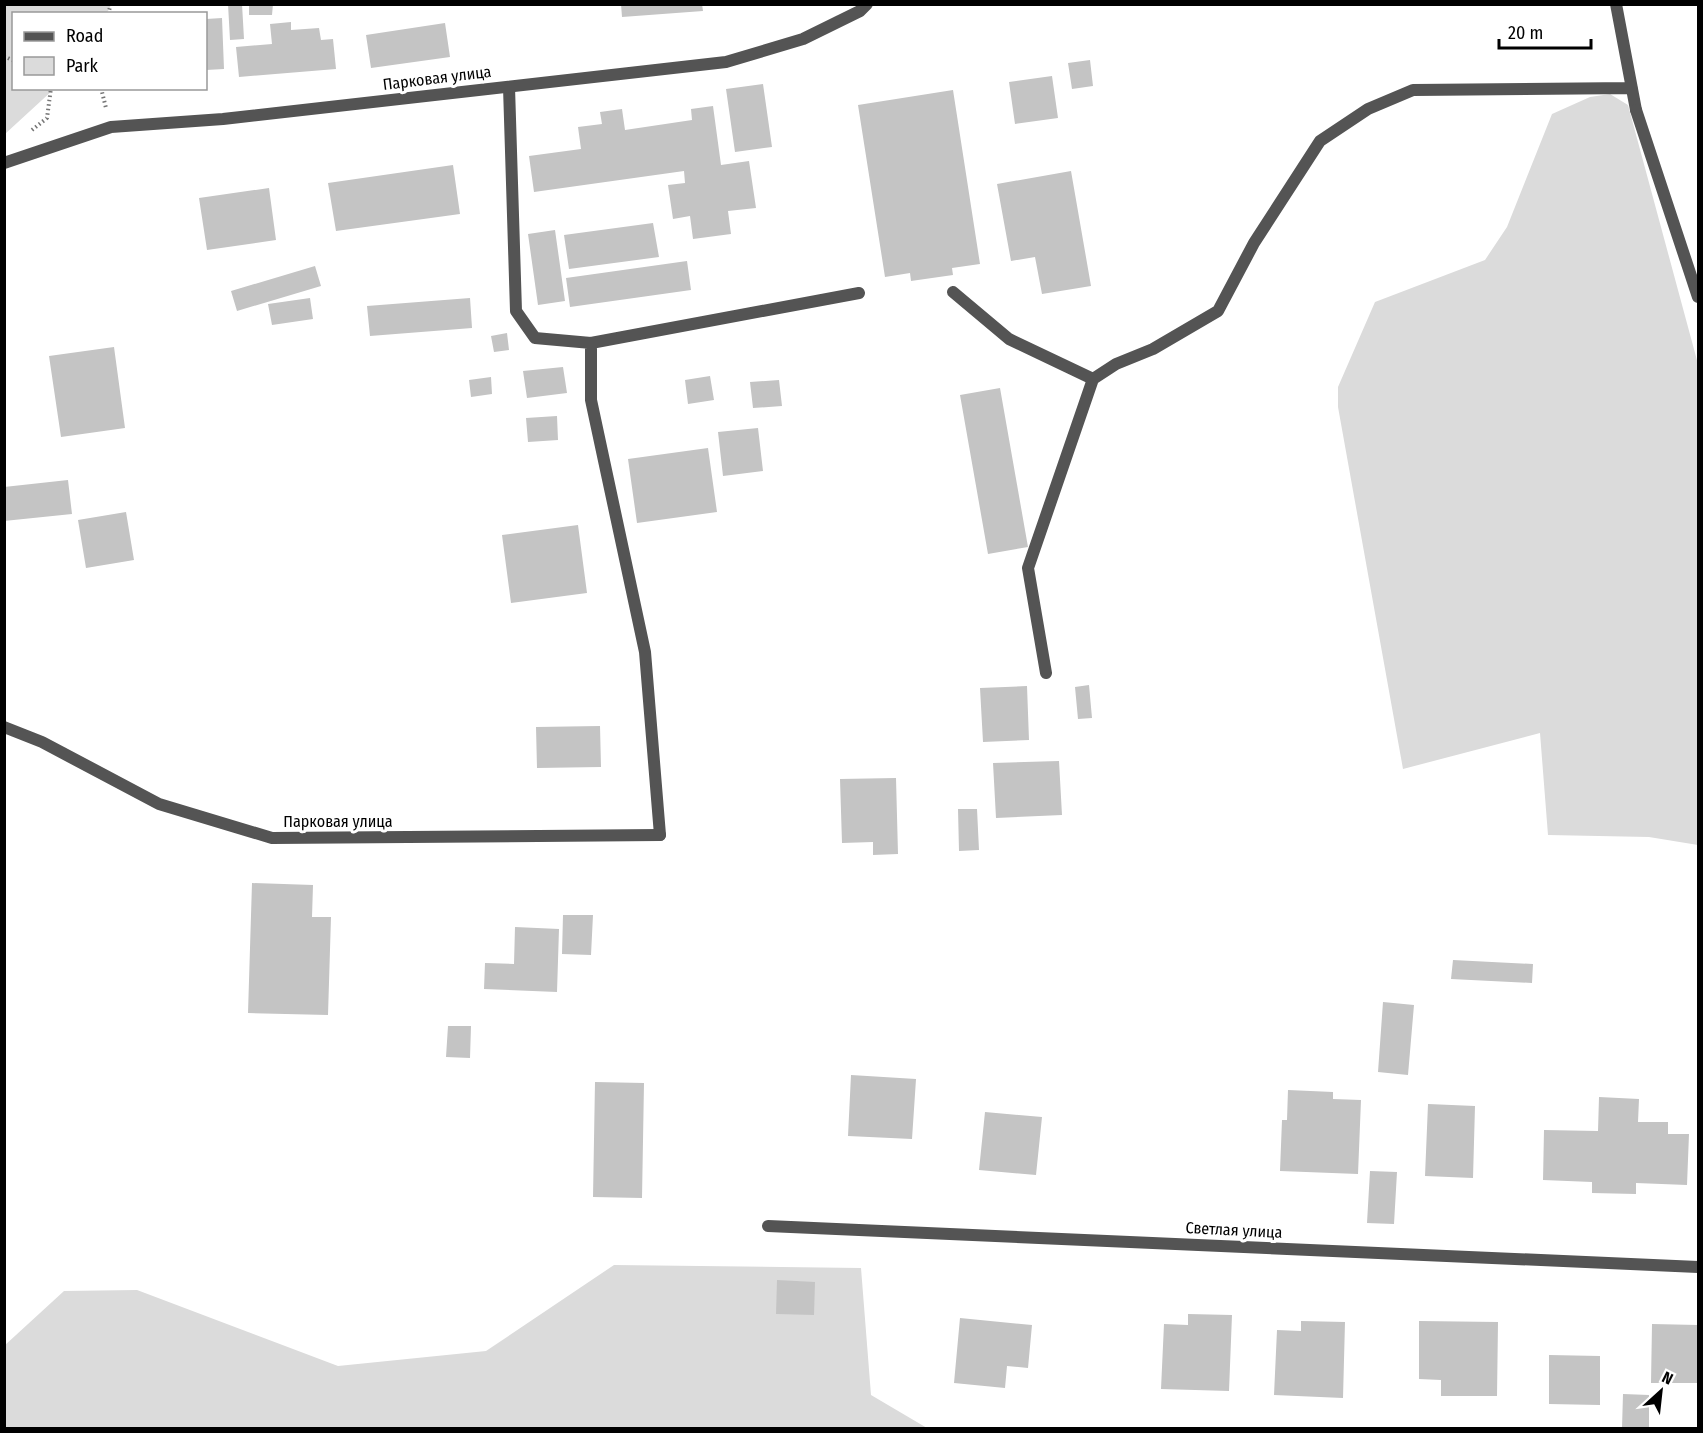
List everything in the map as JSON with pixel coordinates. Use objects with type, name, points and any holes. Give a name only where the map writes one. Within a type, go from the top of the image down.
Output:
[{"type":"street","name":"Парковая улица","points":[[4,163],[111,127],[223,119],[726,62],[803,39],[860,12],[867,4]]},
{"type":"street","points":[[1616,4],[1636,110],[1698,297]]},
{"type":"street","points":[[509,87],[516,311],[535,338],[591,343],[859,293]]},
{"type":"street","points":[[1046,673],[1028,568],[1093,379],[1116,364],[1153,349],[1218,311],[1254,243],[1320,141],[1368,109],[1413,90],[1632,88]]},
{"type":"street","points":[[953,292],[1010,339],[1093,379]]},
{"type":"street","name":"Парковая улица","points":[[4,728],[42,742],[159,804],[272,838],[660,836],[645,652],[591,400],[591,343]]},
{"type":"street","name":"Светлая улица","points":[[768,1226],[1698,1267]]},
{"type":"path","points":[[30,132],[47,118],[51,90]]},
{"type":"green space","points":[[5,4],[111,5],[108,12],[12,12],[12,90],[53,90],[5,134]]},
{"type":"green space","points":[[1610,94],[1628,105],[1698,364],[1698,845],[1649,837],[1548,835],[1540,733],[1403,769],[1338,407],[1338,387],[1375,302],[1485,260],[1507,227],[1552,114],[1590,97]]},
{"type":"green space","points":[[614,1265],[861,1268],[871,1395],[927,1428],[5,1428],[4,1346],[64,1291],[137,1290],[338,1366],[486,1351]]},
{"type":"building","points":[[228,4],[242,4],[244,39],[230,40]]},
{"type":"building","points":[[249,4],[273,4],[272,15],[249,15]]},
{"type":"building","points":[[621,4],[702,4],[703,11],[622,17]]},
{"type":"building","points":[[222,18],[224,69],[207,70],[207,19]]},
{"type":"building","points":[[291,22],[291,30],[319,28],[321,40],[333,39],[336,69],[239,77],[236,47],[272,44],[270,24]]},
{"type":"building","points":[[445,23],[450,57],[371,68],[366,35]]},
{"type":"building","points":[[1090,60],[1093,86],[1072,89],[1068,63]]},
{"type":"building","points":[[1052,76],[1058,118],[1015,124],[1009,82]]},
{"type":"building","points":[[763,84],[772,147],[735,152],[726,89]]},
{"type":"building","points":[[953,90],[980,264],[952,268],[953,275],[911,281],[910,273],[885,277],[858,105]]},
{"type":"building","points":[[713,106],[721,165],[749,161],[756,208],[728,211],[731,234],[693,239],[690,216],[673,219],[668,185],[685,183],[684,171],[534,192],[529,156],[581,149],[578,127],[602,124],[600,112],[622,109],[625,130],[692,120],[691,109]]},
{"type":"building","points":[[453,165],[460,214],[336,231],[328,183]]},
{"type":"building","points":[[1071,171],[1091,286],[1042,294],[1035,257],[1011,261],[997,184]]},
{"type":"building","points":[[269,188],[276,240],[207,250],[199,198]]},
{"type":"building","points":[[653,223],[659,257],[569,269],[564,235]]},
{"type":"building","points":[[555,230],[565,301],[538,305],[528,234]]},
{"type":"building","points":[[687,261],[691,290],[570,307],[566,278]]},
{"type":"building","points":[[315,266],[321,286],[237,311],[231,291]]},
{"type":"building","points":[[310,298],[313,319],[272,325],[268,304]]},
{"type":"building","points":[[470,298],[472,328],[370,336],[367,306]]},
{"type":"building","points":[[507,333],[509,350],[494,352],[491,336]]},
{"type":"building","points":[[114,347],[125,428],[61,437],[49,356]]},
{"type":"building","points":[[563,367],[567,393],[527,398],[523,371]]},
{"type":"building","points":[[710,376],[714,400],[688,404],[685,380]]},
{"type":"building","points":[[491,377],[492,394],[471,397],[469,380]]},
{"type":"building","points":[[779,380],[782,406],[753,408],[750,382]]},
{"type":"building","points":[[1000,388],[1028,547],[988,554],[960,395]]},
{"type":"building","points":[[557,416],[558,440],[528,442],[526,418]]},
{"type":"building","points":[[758,428],[763,471],[723,476],[718,432]]},
{"type":"building","points":[[708,448],[717,512],[637,523],[628,459]]},
{"type":"building","points":[[68,480],[72,514],[4,521],[4,487]]},
{"type":"building","points":[[126,512],[134,560],[86,568],[78,520]]},
{"type":"building","points":[[578,525],[587,593],[511,603],[502,535]]},
{"type":"building","points":[[1089,685],[1092,718],[1078,719],[1075,687]]},
{"type":"building","points":[[1027,686],[1029,740],[983,742],[980,688]]},
{"type":"building","points":[[600,726],[601,767],[537,768],[536,727]]},
{"type":"building","points":[[1059,761],[1062,815],[996,818],[993,763]]},
{"type":"building","points":[[896,778],[898,854],[873,855],[873,842],[842,843],[840,779]]},
{"type":"building","points":[[958,809],[977,809],[979,850],[959,851]]},
{"type":"building","points":[[252,883],[313,885],[312,917],[331,917],[328,1015],[248,1013]]},
{"type":"building","points":[[563,915],[593,915],[591,955],[562,954]]},
{"type":"building","points":[[515,927],[559,929],[557,992],[484,989],[485,963],[514,964]]},
{"type":"building","points":[[1453,960],[1533,964],[1532,983],[1451,979]]},
{"type":"building","points":[[1383,1002],[1414,1005],[1408,1075],[1378,1072]]},
{"type":"building","points":[[448,1026],[471,1026],[470,1058],[446,1057]]},
{"type":"building","points":[[851,1075],[916,1079],[912,1139],[848,1136]]},
{"type":"building","points":[[595,1082],[644,1083],[642,1198],[593,1197]]},
{"type":"building","points":[[1288,1090],[1333,1092],[1333,1099],[1361,1100],[1358,1174],[1280,1171],[1282,1120],[1287,1120]]},
{"type":"building","points":[[1599,1097],[1639,1099],[1638,1122],[1668,1122],[1668,1134],[1689,1134],[1687,1185],[1636,1183],[1636,1194],[1592,1193],[1592,1182],[1543,1180],[1544,1130],[1598,1131]]},
{"type":"building","points":[[1428,1104],[1475,1106],[1473,1178],[1425,1176]]},
{"type":"building","points":[[985,1112],[1042,1117],[1036,1175],[979,1170]]},
{"type":"building","points":[[1370,1171],[1397,1172],[1394,1224],[1367,1223]]},
{"type":"building","points":[[777,1280],[815,1282],[814,1315],[776,1314]]},
{"type":"building","points":[[1188,1314],[1232,1315],[1229,1391],[1161,1389],[1164,1324],[1188,1325]]},
{"type":"building","points":[[960,1318],[1032,1325],[1028,1368],[1007,1366],[1005,1388],[954,1383]]},
{"type":"building","points":[[1301,1321],[1345,1322],[1343,1398],[1274,1395],[1277,1330],[1301,1331]]},
{"type":"building","points":[[1419,1321],[1498,1322],[1497,1396],[1441,1396],[1441,1380],[1419,1379]]},
{"type":"building","points":[[1652,1324],[1698,1325],[1698,1383],[1651,1383]]},
{"type":"building","points":[[1549,1355],[1600,1356],[1600,1405],[1549,1404]]},
{"type":"building","points":[[1623,1394],[1649,1395],[1649,1428],[1622,1428]]}]
